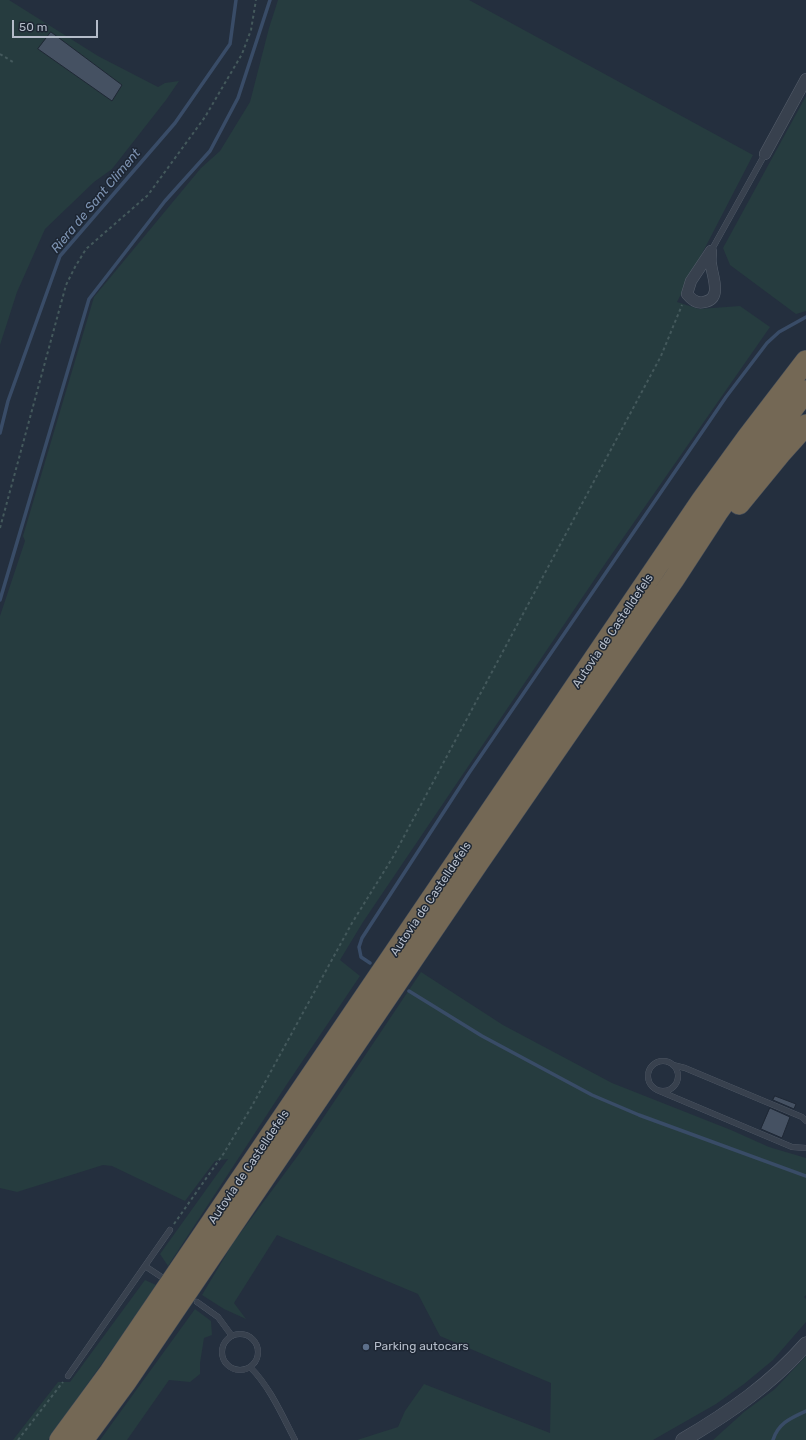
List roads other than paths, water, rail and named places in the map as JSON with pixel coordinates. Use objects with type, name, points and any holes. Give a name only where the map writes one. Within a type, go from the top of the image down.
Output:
[{"type":"highway","name":"Autovia de Castelldefels","points":[[60,1440],[110,1372],[702,500],[806,361]]},
{"type":"highway","name":"Autovia de Castelldefels","points":[[83,1440],[125,1383],[674,579],[734,488],[806,392]]},
{"type":"highway","points":[[674,579],[806,425]]},
{"type":"street","points":[[765,154],[806,79]]},
{"type":"street","points":[[711,251],[711,264],[715,291],[712,298],[704,302],[698,302],[687,294],[691,281],[711,251]]},
{"type":"street","points":[[683,1440],[721,1417],[760,1389],[806,1344]]},
{"type":"lane","points":[[711,251],[765,154]]},
{"type":"lane","points":[[806,1121],[802,1117],[685,1068],[662,1060],[656,1062],[650,1067],[647,1076],[648,1081],[657,1090],[792,1147],[806,1148]]},
{"type":"lane","points":[[657,1090],[668,1090],[675,1084],[678,1076],[677,1070],[673,1065]]},
{"type":"lane","points":[[68,1376],[170,1230]]},
{"type":"lane","points":[[145,1266],[160,1276]]},
{"type":"lane","points":[[197,1302],[218,1317],[232,1336]]},
{"type":"lane","points":[[232,1336],[247,1336],[256,1344],[257,1358],[250,1367],[246,1369],[235,1369],[226,1364],[222,1350],[224,1344],[232,1336]]},
{"type":"lane","points":[[250,1367],[266,1386],[295,1440]]},
{"type":"waterway","name":"Riera de Sant Climent","points":[[0,433],[8,401],[60,256],[175,123],[230,44],[236,0]]},
{"type":"waterway","points":[[0,600],[89,299],[165,201],[210,151],[238,98],[270,0]]},
{"type":"waterway","points":[[370,963],[361,957],[359,947],[362,938],[469,773],[726,397],[767,343],[779,332],[806,317]]},
{"type":"waterway","points":[[409,991],[482,1036],[592,1095],[639,1115],[806,1176]]},
{"type":"waterway","points":[[773,1440],[775,1434],[782,1425],[806,1411]]},
{"type":"place","name":"Parking autocars","points":[[366,1347]]}]
